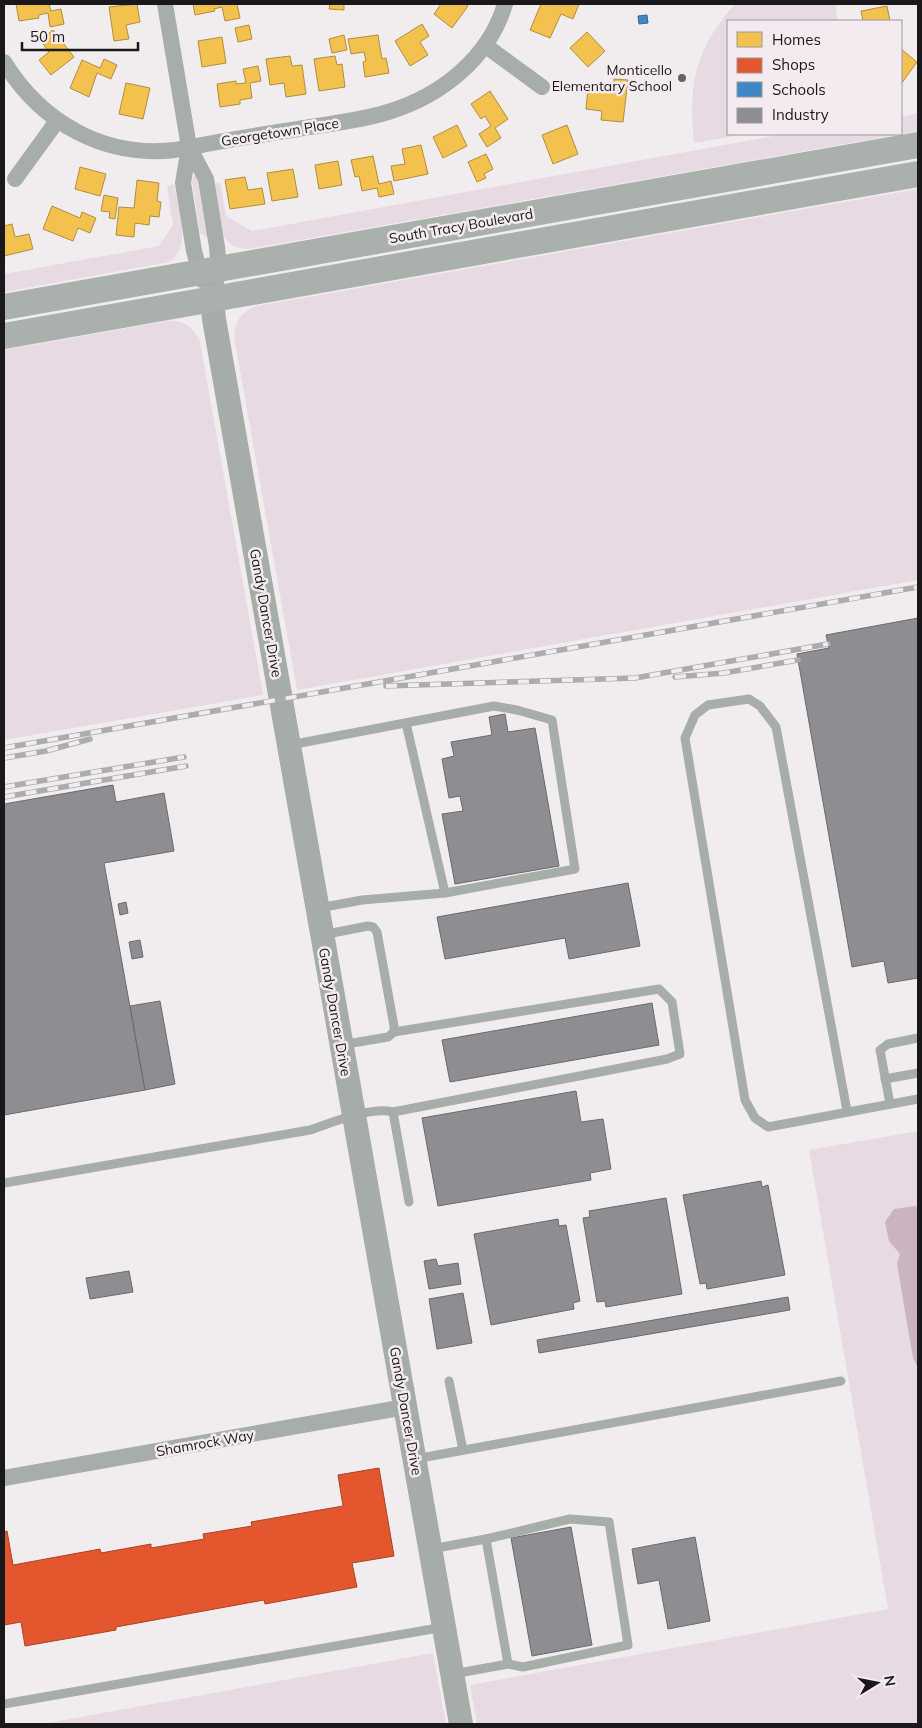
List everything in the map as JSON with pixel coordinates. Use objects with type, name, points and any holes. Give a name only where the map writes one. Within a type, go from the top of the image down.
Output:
[{"type":"main road","name":"South Tracy Boulevard","points":[[4,307],[918,145]]},
{"type":"main road","name":"South Tracy Boulevard","points":[[4,336],[918,174]]},
{"type":"street","points":[[165,4],[189,148],[183,183],[209,271]]},
{"type":"street","name":"Georgetown Place","points":[[4,62],[28,95],[57,121],[91,139],[127,148],[161,152],[387,113],[422,98],[440,88],[463,70],[486,46],[497,27],[505,4]]},
{"type":"street","points":[[486,46],[542,87]]},
{"type":"street","points":[[15,179],[57,121]]},
{"type":"street","points":[[189,148],[206,179],[209,271],[212,299]]},
{"type":"street","name":"Gandy Dancer Drive","points":[[212,299],[461,1724]]},
{"type":"street","name":"Shamrock Way","points":[[4,1478],[405,1407]]},
{"type":"lane","points":[[846,1111],[776,727],[760,706],[749,700],[708,705],[695,715],[685,738],[745,1100],[755,1118],[768,1127],[918,1099]]},
{"type":"lane","points":[[290,745],[494,706],[517,710],[552,720],[575,868],[445,893],[362,900],[317,908]]},
{"type":"lane","points":[[406,723],[445,893]]},
{"type":"lane","points":[[322,935],[368,926],[373,927],[377,932],[394,1032]]},
{"type":"lane","points":[[4,1183],[310,1130],[354,1116],[384,1110],[393,1112],[667,1059],[680,1054],[672,1002],[659,989],[394,1032],[388,1037],[341,1045]]},
{"type":"lane","points":[[890,1104],[880,1050],[888,1044],[918,1038]]},
{"type":"lane","points":[[885,1079],[918,1073]]},
{"type":"lane","points":[[393,1112],[409,1202]]},
{"type":"lane","points":[[449,1381],[463,1450]]},
{"type":"lane","points":[[415,1459],[841,1381]]},
{"type":"lane","points":[[431,1549],[486,1540],[570,1519],[609,1522],[628,1645],[523,1667],[508,1664],[452,1674]]},
{"type":"lane","points":[[486,1540],[508,1664]]},
{"type":"lane","points":[[4,1704],[444,1627]]},
{"type":"shaded area","points":[[735,4],[836,4],[837,20],[727,20],[727,135],[741,135],[694,143],[692,103],[697,68],[711,36]]},
{"type":"shaded area","points":[[918,113],[918,131],[902,134],[902,117]]},
{"type":"shaded area","points":[[779,135],[895,135],[249,249],[238,248],[230,243],[224,235],[217,216],[212,184],[220,183],[226,216],[252,231]]},
{"type":"shaded area","points":[[193,176],[199,176],[209,236],[206,237],[200,233],[192,181]]},
{"type":"shaded area","points":[[174,184],[181,215],[182,237],[176,255],[169,262],[4,292],[4,274],[159,246],[173,225],[167,186]]},
{"type":"shaded area","points":[[918,189],[918,580],[297,690],[234,337],[237,321],[243,314],[257,306]]},
{"type":"shaded area","points":[[168,321],[184,323],[195,332],[200,342],[263,695],[4,740],[4,350]]},
{"type":"shaded area","points":[[918,1131],[918,1724],[477,1724],[470,1685],[888,1609],[809,1150]]},
{"type":"shaded area","points":[[915,1206],[918,1208],[918,1368],[913,1358],[897,1264],[900,1254],[889,1241],[885,1222],[894,1209]]},
{"type":"shaded area","points":[[433,1653],[446,1724],[42,1724]]},
{"type":"building: Homes","points":[[16,4],[49,4],[51,11],[61,9],[64,24],[50,27],[48,13],[38,15],[39,18],[19,21]]},
{"type":"building: Homes","points":[[137,4],[140,22],[126,25],[129,39],[114,41],[109,7]]},
{"type":"building: Homes","points":[[193,4],[237,4],[240,18],[225,21],[222,7],[214,9],[215,11],[195,15]]},
{"type":"building: Homes","points":[[330,4],[344,4],[344,10],[329,9]]},
{"type":"building: Homes","points":[[441,4],[466,4],[468,6],[452,28],[434,14]]},
{"type":"building: Homes","points":[[541,4],[579,4],[573,19],[561,14],[550,38],[530,30]]},
{"type":"building: Homes","points":[[887,6],[890,20],[863,20],[861,11]]},
{"type":"building: Homes","points":[[422,24],[429,36],[420,42],[428,55],[410,66],[395,41]]},
{"type":"building: Homes","points":[[249,25],[252,39],[238,42],[235,28]]},
{"type":"building: Homes","points":[[53,30],[74,57],[51,75],[39,60],[49,52],[40,40]]},
{"type":"building: Homes","points":[[587,32],[605,51],[588,67],[570,48]]},
{"type":"building: Homes","points":[[344,35],[347,50],[332,53],[329,39]]},
{"type":"building: Homes","points":[[378,35],[382,59],[386,58],[389,73],[365,77],[363,62],[366,61],[364,52],[351,54],[348,39]]},
{"type":"building: Homes","points":[[222,37],[226,63],[202,67],[198,41]]},
{"type":"building: Homes","points":[[902,50],[917,62],[902,83]]},
{"type":"building: Homes","points":[[290,56],[292,66],[302,65],[306,94],[286,97],[284,83],[270,85],[266,59]]},
{"type":"building: Homes","points":[[335,56],[337,65],[342,64],[345,87],[319,91],[314,59]]},
{"type":"building: Homes","points":[[104,59],[117,65],[111,79],[97,73],[89,97],[70,88],[82,60],[100,68]]},
{"type":"building: Homes","points":[[258,66],[261,81],[250,83],[252,98],[240,100],[240,104],[220,107],[217,84],[236,81],[236,84],[246,83],[243,69]]},
{"type":"building: Homes","points":[[614,79],[628,80],[623,122],[601,120],[602,111],[586,109],[588,87],[613,90]]},
{"type":"building: Homes","points":[[126,83],[150,88],[143,119],[119,114]]},
{"type":"building: Homes","points":[[490,91],[508,119],[495,128],[501,138],[487,147],[479,134],[491,126],[485,116],[481,119],[471,104]]},
{"type":"building: Homes","points":[[457,125],[467,146],[443,158],[433,137]]},
{"type":"building: Homes","points":[[567,125],[578,154],[553,164],[542,135]]},
{"type":"building: Homes","points":[[421,145],[428,174],[394,181],[391,166],[405,164],[402,149]]},
{"type":"building: Homes","points":[[486,154],[493,169],[484,174],[486,178],[477,182],[468,162]]},
{"type":"building: Homes","points":[[373,156],[379,184],[391,181],[394,194],[379,197],[377,188],[362,191],[359,176],[355,177],[351,160]]},
{"type":"building: Homes","points":[[338,161],[342,185],[319,189],[315,165]]},
{"type":"building: Homes","points":[[80,167],[106,174],[100,196],[75,189]]},
{"type":"building: Homes","points":[[293,169],[298,197],[272,201],[267,173]]},
{"type":"building: Homes","points":[[245,177],[248,190],[262,188],[265,204],[230,209],[225,180]]},
{"type":"building: Homes","points":[[137,180],[159,183],[157,201],[161,202],[159,217],[150,216],[149,225],[135,223],[134,237],[116,235],[119,207],[134,208]]},
{"type":"building: Homes","points":[[104,195],[118,198],[115,219],[109,218],[110,212],[101,211]]},
{"type":"building: Homes","points":[[52,206],[80,218],[82,212],[96,218],[90,233],[78,228],[73,241],[43,229]]},
{"type":"building: Homes","points":[[12,224],[15,237],[29,234],[33,249],[4,256],[4,226]]},
{"type":"building: Shops","points":[[379,1468],[394,1556],[352,1563],[357,1587],[265,1604],[264,1600],[25,1646],[21,1622],[4,1625],[4,1532],[7,1531],[13,1565],[100,1549],[101,1553],[151,1544],[151,1548],[204,1539],[203,1534],[252,1526],[251,1522],[343,1506],[338,1475]]},
{"type":"building: Schools","points":[[647,15],[648,23],[639,24],[638,16]]},
{"type":"building: Industry","points":[[918,618],[918,978],[888,983],[884,961],[852,967],[797,654],[829,648],[826,635]]},
{"type":"building: Industry","points":[[505,714],[508,732],[535,728],[559,866],[455,884],[442,814],[463,811],[460,796],[449,798],[442,759],[454,756],[451,742],[492,735],[489,717]]},
{"type":"building: Industry","points":[[113,785],[116,802],[164,793],[174,851],[104,863],[145,1090],[4,1115],[4,804]]},
{"type":"building: Industry","points":[[628,883],[640,946],[569,959],[565,938],[445,959],[437,917]]},
{"type":"building: Industry","points":[[126,902],[128,913],[120,915],[118,904]]},
{"type":"building: Industry","points":[[140,940],[143,957],[132,959],[129,942]]},
{"type":"building: Industry","points":[[160,1001],[175,1084],[145,1090],[130,1006]]},
{"type":"building: Industry","points":[[652,1003],[659,1045],[450,1082],[442,1040]]},
{"type":"building: Industry","points":[[576,1091],[581,1122],[603,1119],[611,1169],[590,1173],[591,1180],[438,1206],[422,1118]]},
{"type":"building: Industry","points":[[761,1181],[762,1187],[768,1185],[785,1275],[707,1289],[706,1283],[700,1284],[683,1195]]},
{"type":"building: Industry","points":[[666,1198],[682,1294],[606,1307],[605,1301],[597,1302],[583,1218],[590,1217],[589,1211]]},
{"type":"building: Industry","points":[[558,1219],[559,1226],[566,1225],[580,1301],[573,1303],[574,1309],[491,1325],[474,1234]]},
{"type":"building: Industry","points":[[436,1259],[438,1266],[458,1263],[461,1284],[429,1289],[424,1261]]},
{"type":"building: Industry","points":[[129,1271],[133,1292],[90,1299],[86,1278]]},
{"type":"building: Industry","points":[[463,1293],[472,1343],[437,1349],[429,1299]]},
{"type":"building: Industry","points":[[788,1297],[790,1310],[539,1353],[537,1340]]},
{"type":"building: Industry","points":[[571,1527],[592,1645],[532,1656],[511,1538]]},
{"type":"building: Industry","points":[[695,1537],[710,1621],[668,1629],[659,1580],[638,1584],[632,1549]]},
{"type":"railway","points":[[4,748],[918,587]]},
{"type":"railway","points":[[386,686],[635,678],[828,644]]},
{"type":"railway","points":[[675,677],[724,673],[798,660]]},
{"type":"railway","points":[[4,758],[46,751],[90,739]]},
{"type":"railway","points":[[4,787],[184,757]]},
{"type":"railway","points":[[4,797],[186,766]]},
{"type":"place","name":"Monticello Elementary School","points":[[682,78]]}]
